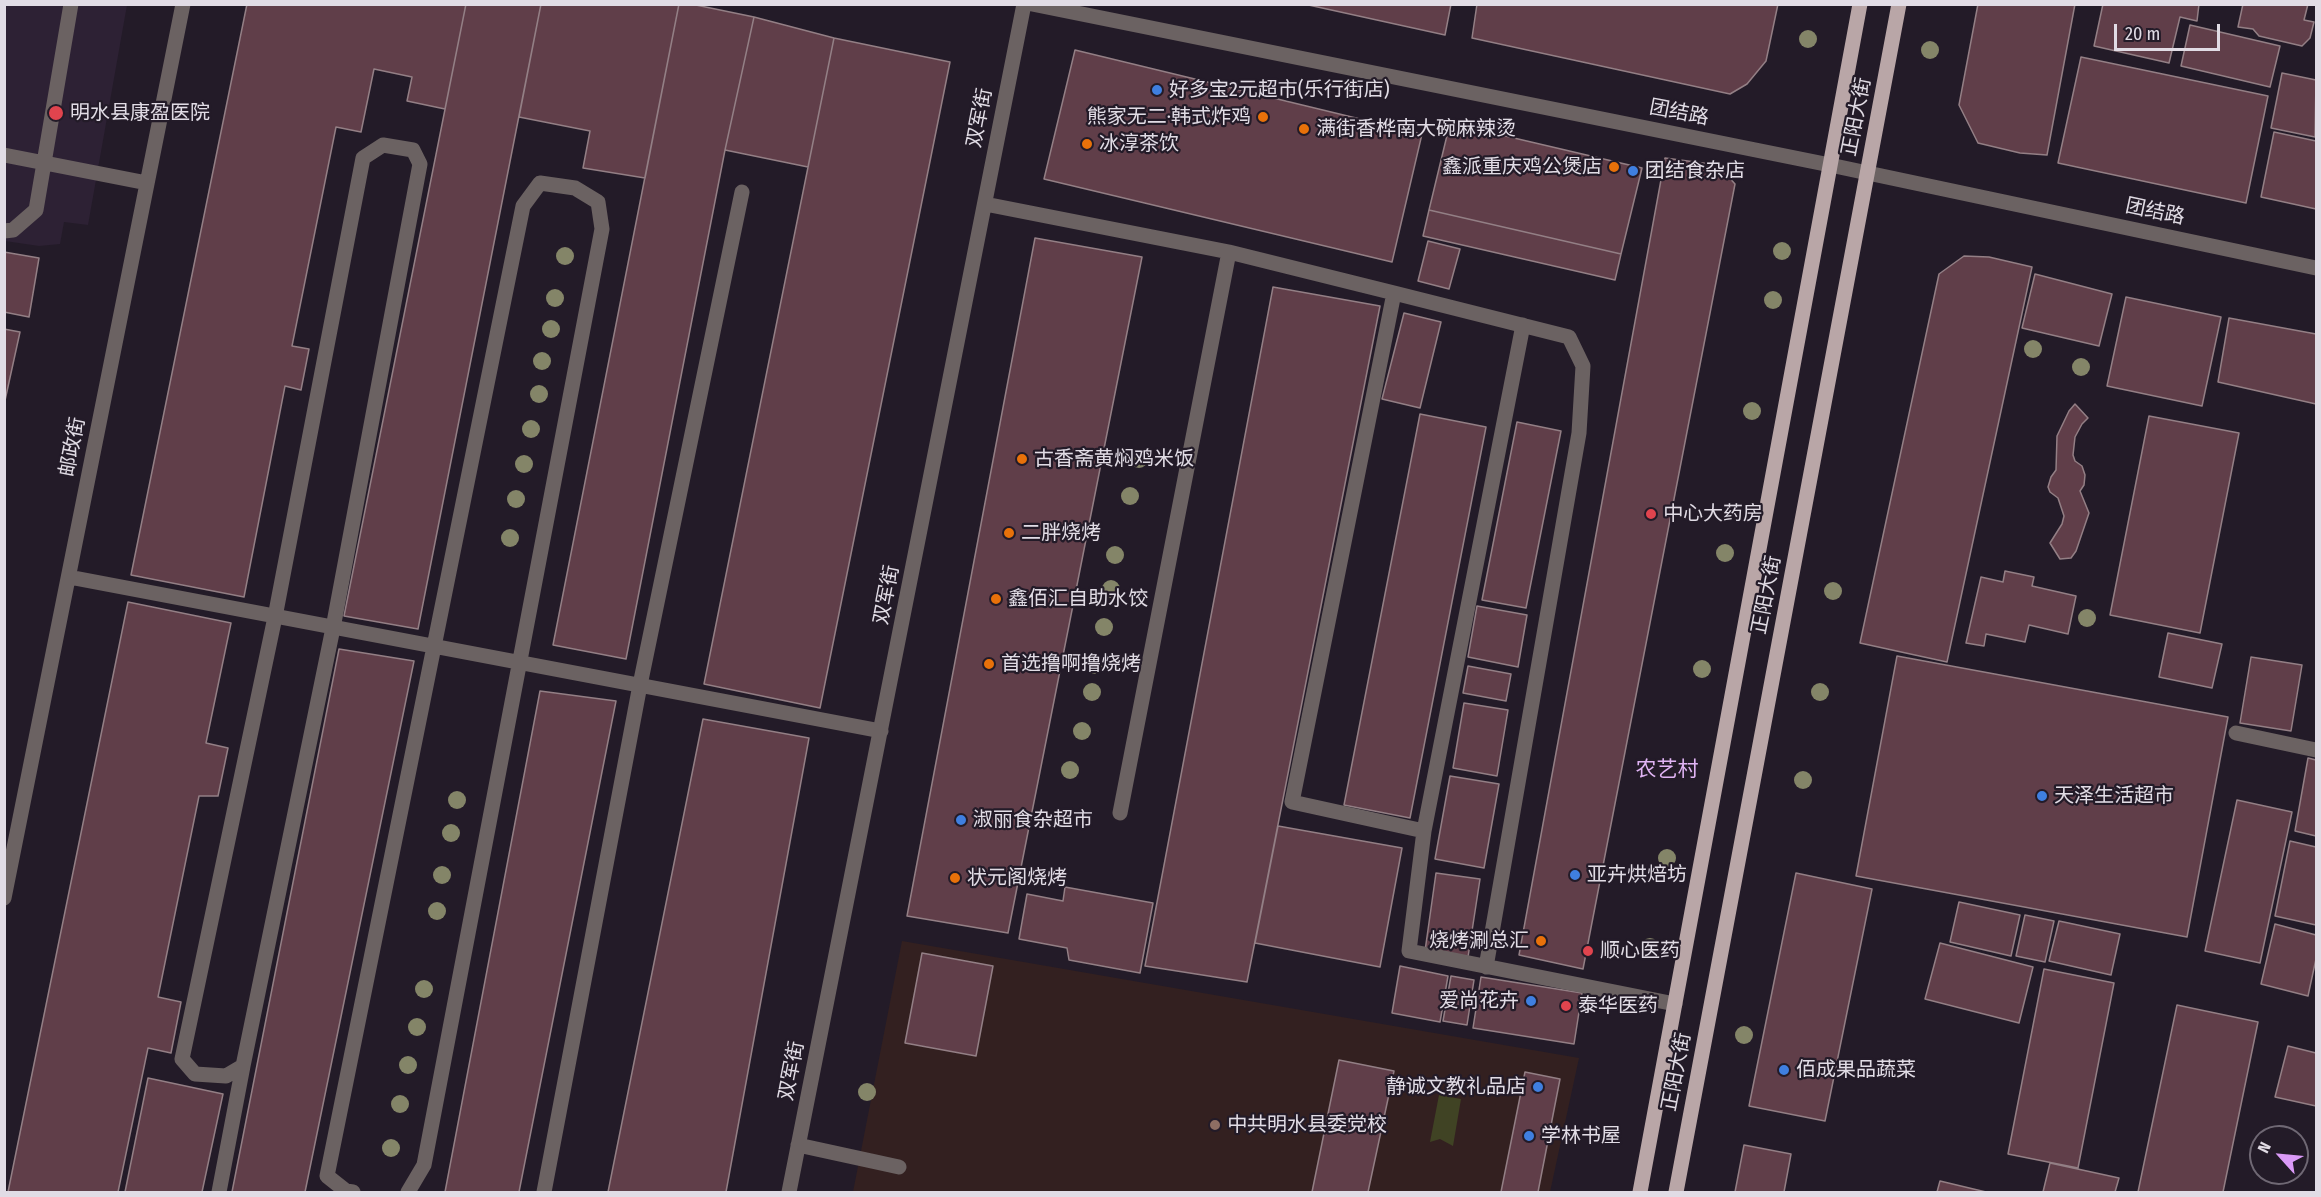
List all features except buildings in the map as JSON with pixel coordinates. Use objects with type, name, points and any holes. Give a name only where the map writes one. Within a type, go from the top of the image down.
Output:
[{"type":"main road","name":"正阳大街","points":[[1640,1192],[1860,4]]},
{"type":"main road","name":"正阳大街","points":[[1676,1192],[1899,4]]},
{"type":"street","points":[[4,231],[13,230],[36,210],[46,163],[71,4]]},
{"type":"street","name":"邮政街","points":[[4,898],[183,4]]},
{"type":"street","name":"双军街","points":[[789,1192],[1024,4]]},
{"type":"street","name":"团结路","points":[[1032,4],[1830,165],[2316,268]]},
{"type":"street","points":[[219,1192],[333,628],[420,164],[413,150],[383,146],[363,158],[275,617],[182,1059],[195,1074],[226,1076],[243,1066]]},
{"type":"street","points":[[4,155],[147,183]]},
{"type":"street","points":[[353,1192],[346,1191],[327,1176],[523,206],[540,183],[575,188],[598,202],[602,229],[424,1165],[408,1192]]},
{"type":"street","points":[[544,1192],[640,685],[742,192]]},
{"type":"street","points":[[985,204],[1229,252],[1569,337],[1583,366],[1579,433],[1486,967]]},
{"type":"street","points":[[1120,813],[1229,252]]},
{"type":"street","points":[[1394,293],[1292,802],[1424,831]]},
{"type":"street","points":[[1523,326],[1424,831],[1409,951],[1675,1004]]},
{"type":"street","points":[[69,577],[881,731]]},
{"type":"street","points":[[2236,733],[2316,750]]},
{"type":"street","points":[[798,1144],[898,1167]]},
{"type":"shaded area","name":"明水县康盈医院","points":[[4,5],[127,5],[88,225],[64,222],[60,244],[39,246],[5,241]]},
{"type":"shaded area","name":"中共明水县委党校","points":[[902,941],[1579,1058],[1550,1192],[853,1192]]},
{"type":"green space","points":[[1439,1095],[1461,1099],[1453,1146],[1440,1139],[1430,1142]]},
{"type":"place","name":"好多宝2元超市(乐行街店)","points":[[1157,90]]},
{"type":"place","name":"明水县康盈医院","points":[[56,113]]},
{"type":"place","name":"熊家无二·韩式炸鸡","points":[[1263,117]]},
{"type":"place","name":"满街香桦南大碗麻辣烫","points":[[1304,129]]},
{"type":"place","name":"冰淳茶饮","points":[[1087,144]]},
{"type":"place","name":"鑫派重庆鸡公煲店","points":[[1614,167]]},
{"type":"place","name":"团结食杂店","points":[[1633,171]]},
{"type":"place","name":"古香斋黄焖鸡米饭","points":[[1022,459]]},
{"type":"place","name":"中心大药房","points":[[1651,514]]},
{"type":"place","name":"二胖烧烤","points":[[1009,533]]},
{"type":"place","name":"鑫佰汇自助水饺","points":[[996,599]]},
{"type":"place","name":"首选撸啊撸烧烤","points":[[989,664]]},
{"type":"place","name":"天泽生活超市","points":[[2042,796]]},
{"type":"place","name":"淑丽食杂超市","points":[[961,820]]},
{"type":"place","name":"亚卉烘焙坊","points":[[1575,875]]},
{"type":"place","name":"状元阁烧烤","points":[[955,878]]},
{"type":"place","name":"烧烤涮总汇","points":[[1541,941]]},
{"type":"place","name":"顺心医药","points":[[1588,951]]},
{"type":"place","name":"爱尚花卉","points":[[1531,1001]]},
{"type":"place","name":"泰华医药","points":[[1566,1006]]},
{"type":"place","name":"佰成果品蔬菜","points":[[1784,1070]]},
{"type":"place","name":"静诚文教礼品店","points":[[1538,1087]]},
{"type":"place","name":"中共明水县委党校","points":[[1215,1125]]},
{"type":"place","name":"学林书屋","points":[[1529,1136]]},
{"type":"district","name":"农艺村","points":[[1667,770]]}]
